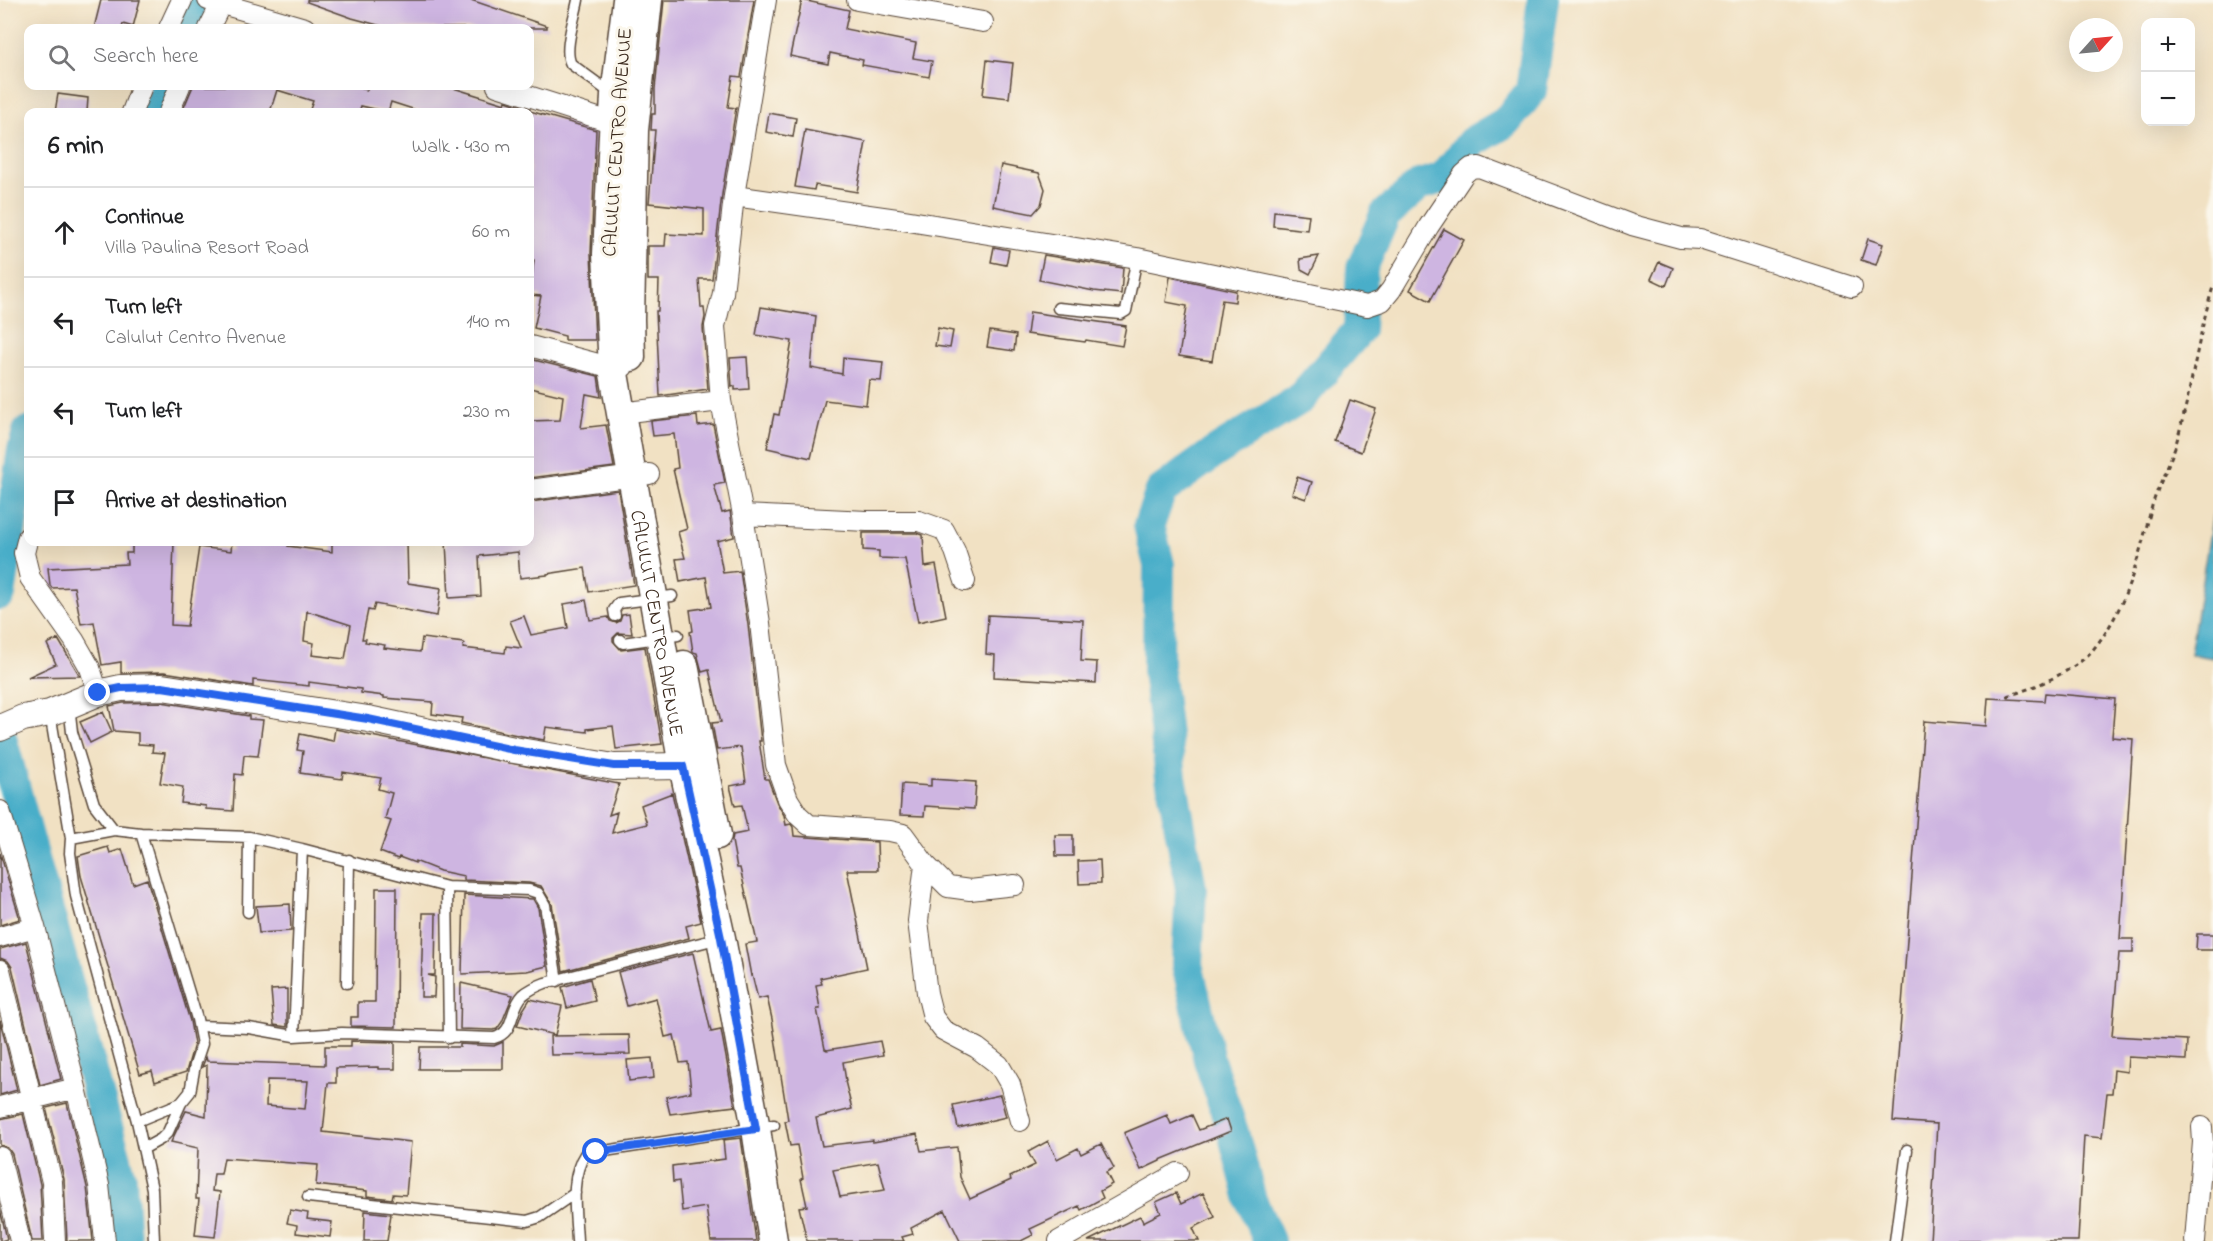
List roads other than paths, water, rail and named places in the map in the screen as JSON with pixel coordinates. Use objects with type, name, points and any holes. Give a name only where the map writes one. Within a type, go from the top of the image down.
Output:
[{"type":"main road","name":"CALULUT CENTRO AVENUE","points":[[627,0],[621,116],[607,254],[622,368],[669,637],[765,1127],[774,1241]]},
{"type":"main road","name":"CALULUT CENTRO AVENUE","points":[[621,116],[648,0]]},
{"type":"main road","name":"CALULUT CENTRO AVENUE","points":[[694,765],[721,938],[793,1241]]},
{"type":"street","points":[[171,24],[182,0]]},
{"type":"street","points":[[766,0],[734,196],[723,293],[716,326],[721,401],[743,515],[760,623],[776,765],[788,799],[798,815],[809,825],[903,834],[925,864],[948,887],[970,891],[1015,885]]},
{"type":"street","points":[[857,0],[983,22]]},
{"type":"street","points":[[210,24],[217,2],[291,24]]},
{"type":"street","points":[[134,108],[140,90]]},
{"type":"street","points":[[171,108],[178,90]]},
{"type":"street","points":[[514,90],[621,116]]},
{"type":"street","points":[[734,196],[897,219],[1137,258],[1358,304],[1382,302],[1464,174],[1472,168],[1479,167],[1632,225],[1682,238],[1700,239],[1852,287]]},
{"type":"street","points":[[534,347],[622,368]]},
{"type":"street","points":[[630,412],[721,401]]},
{"type":"street","points":[[534,489],[640,476]]},
{"type":"street","points":[[743,515],[867,522],[919,520],[944,530],[955,551],[965,581]]},
{"type":"street","points":[[26,546],[24,553],[30,578],[74,640],[90,668],[98,693]]},
{"type":"street","points":[[11,723],[58,718],[98,693],[121,688],[162,687],[368,719],[514,750],[614,766],[694,765]]},
{"type":"street","points":[[0,811],[35,927],[76,1088],[99,1185],[105,1241]]},
{"type":"street","points":[[925,864],[918,921],[927,993],[933,1017],[943,1030],[977,1048],[999,1065],[1010,1084],[1020,1121]]},
{"type":"street","points":[[0,936],[35,927]]},
{"type":"street","points":[[0,970],[52,1182],[55,1241]]},
{"type":"street","points":[[0,1107],[76,1088]]},
{"type":"street","points":[[2195,1241],[2203,1142],[2202,1127]]},
{"type":"street","points":[[0,1157],[20,1241]]},
{"type":"street","points":[[1059,1241],[1178,1173]]},
{"type":"lane","points":[[578,0],[568,58],[621,116]]},
{"type":"lane","points":[[1058,308],[1121,314],[1126,311],[1137,258]]},
{"type":"lane","points":[[615,616],[614,610],[619,603],[662,597]]},
{"type":"lane","points":[[620,640],[623,643],[669,637]]},
{"type":"lane","points":[[58,718],[72,732],[94,804],[114,830]]},
{"type":"lane","points":[[58,718],[72,732]]},
{"type":"lane","points":[[58,718],[76,896],[137,1121],[152,1189],[154,1241]]},
{"type":"lane","points":[[71,838],[114,830],[249,837],[447,887],[529,890],[538,893],[545,905],[557,981]]},
{"type":"lane","points":[[141,833],[199,1026],[202,1044],[189,1092],[181,1103],[168,1132],[161,1139],[143,1149]]},
{"type":"lane","points":[[248,912],[249,837]]},
{"type":"lane","points":[[294,1036],[302,849]]},
{"type":"lane","points":[[347,983],[349,861]]},
{"type":"lane","points":[[447,887],[449,1038]]},
{"type":"lane","points":[[199,1026],[249,1028],[294,1036],[342,1033],[494,1038],[508,1031],[521,997],[530,989],[721,938]]},
{"type":"lane","points":[[137,1121],[181,1103]]},
{"type":"lane","points":[[577,1241],[575,1193],[579,1163],[585,1154],[765,1127]]},
{"type":"lane","points":[[1895,1241],[1907,1150]]},
{"type":"lane","points":[[308,1197],[527,1221],[540,1217],[575,1193]]},
{"type":"water","points":[[2213,513],[2213,658],[2190,654]]},
{"type":"waterway","points":[[191,24],[197,0]]},
{"type":"waterway","points":[[1269,1241],[1251,1200],[1233,1132],[1209,1060],[1187,964],[1191,889],[1171,777],[1158,670],[1159,565],[1149,525],[1161,491],[1215,452],[1300,399],[1359,330],[1362,268],[1385,215],[1419,185],[1443,178],[1472,142],[1506,122],[1531,91],[1543,0]]},
{"type":"waterway","points":[[158,108],[165,90]]},
{"type":"waterway","points":[[0,594],[24,446]]},
{"type":"waterway","points":[[0,734],[121,1178],[125,1241]]}]
